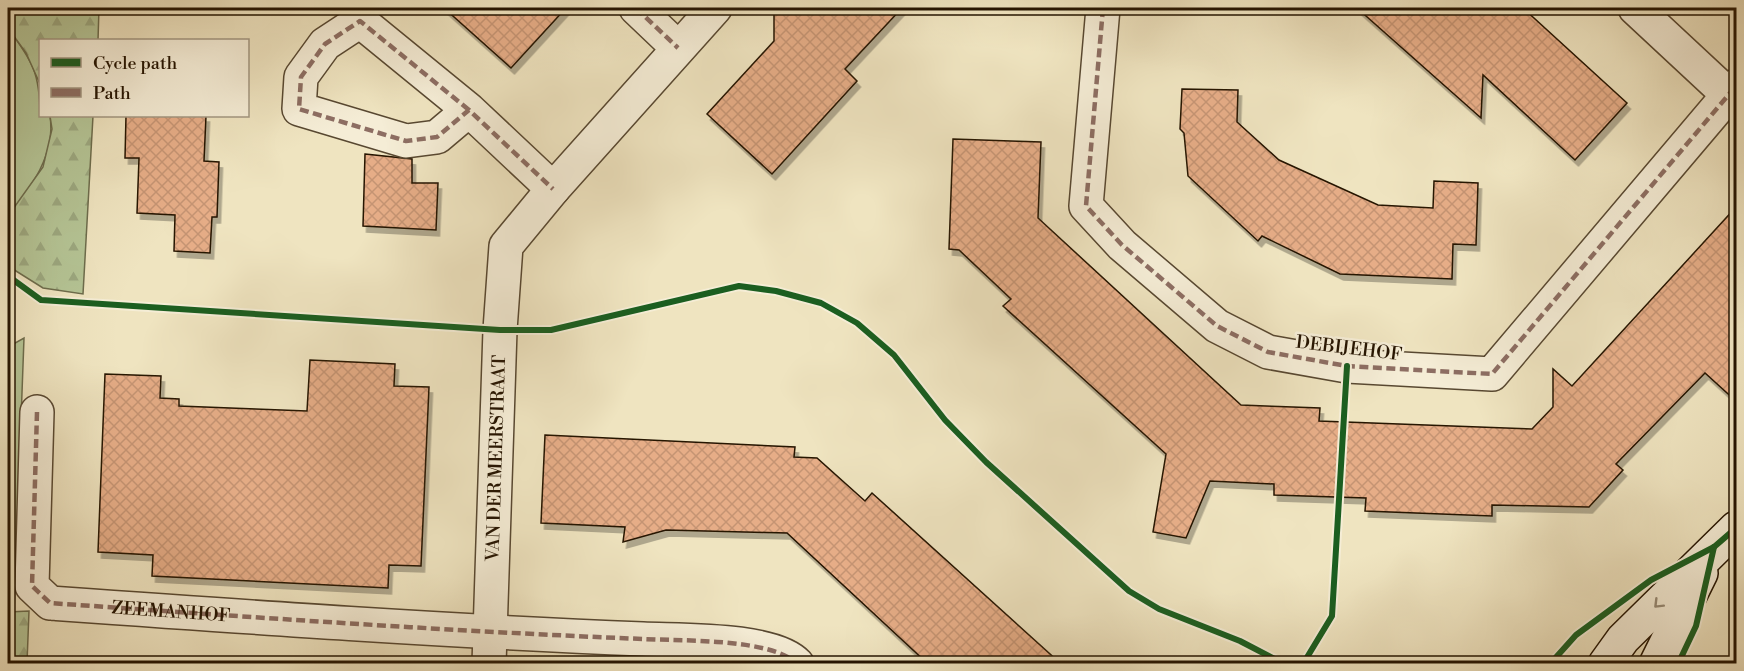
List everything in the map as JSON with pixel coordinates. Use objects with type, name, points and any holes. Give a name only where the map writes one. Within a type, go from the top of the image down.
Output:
[{"type":"street","points":[[636,8],[678,48]]},
{"type":"street","name":"VAN DER MEERSTRAAT","points":[[489,648],[500,330],[507,246],[553,189],[715,8]]},
{"type":"street","name":"DEBIJEHOF","points":[[1103,8],[1086,206],[1122,245],[1217,326],[1268,352],[1347,366],[1492,375],[1734,94]]},
{"type":"street","points":[[1635,8],[1734,94]]},
{"type":"street","points":[[469,111],[437,137],[406,141],[299,109],[301,77],[325,44],[360,21],[469,111],[553,189]]},
{"type":"street","name":"ZEEMANHOF","points":[[37,412],[32,586],[50,603],[489,648],[740,644],[790,656],[797,663]]},
{"type":"street","points":[[1605,663],[1623,639],[1725,537]]},
{"type":"street","points":[[1656,663],[1725,537]]},
{"type":"green space","points":[[15,8],[99,8],[98,39],[39,39],[39,82],[26,53],[8,28],[8,16]]},
{"type":"green space","points":[[8,28],[29,59],[39,89],[39,117],[50,117],[51,130],[40,170],[8,216]]},
{"type":"green space","points":[[50,117],[93,117],[83,294],[43,288],[8,266],[8,216],[43,167],[52,129]]},
{"type":"green space","points":[[24,338],[14,611],[8,612],[8,347]]},
{"type":"green space","points":[[29,611],[27,663],[8,663],[8,612]]},
{"type":"building","points":[[444,8],[566,8],[511,68]]},
{"type":"building","points":[[774,8],[902,8],[845,69],[857,81],[772,174],[707,114],[774,41]]},
{"type":"building","points":[[1357,8],[1523,8],[1627,103],[1575,160],[1483,75],[1481,118]]},
{"type":"building","points":[[1182,89],[1238,90],[1237,122],[1279,160],[1378,205],[1433,208],[1434,181],[1478,183],[1476,245],[1453,244],[1452,279],[1340,274],[1262,236],[1258,241],[1188,176],[1184,133],[1180,129]]},
{"type":"building","points":[[126,117],[206,117],[204,161],[219,162],[217,217],[212,217],[210,253],[174,251],[175,215],[137,213],[139,158],[125,158]]},
{"type":"building","points":[[953,139],[1041,142],[1038,218],[1241,405],[1320,408],[1319,421],[1532,429],[1553,407],[1553,369],[1572,386],[1737,206],[1737,402],[1705,373],[1616,464],[1623,470],[1589,507],[1492,505],[1492,516],[1365,511],[1366,498],[1274,495],[1274,484],[1210,481],[1186,538],[1153,532],[1166,454],[1003,306],[1011,299],[959,250],[949,249]]},
{"type":"building","points":[[365,154],[412,159],[412,183],[438,183],[436,230],[363,226]]},
{"type":"building","points":[[310,360],[395,364],[394,386],[429,387],[421,566],[389,565],[388,588],[152,576],[153,555],[98,552],[105,374],[161,376],[160,398],[179,399],[179,406],[307,411]]},
{"type":"building","points":[[545,435],[795,447],[794,457],[817,458],[865,501],[872,493],[1060,663],[927,663],[787,533],[666,530],[623,542],[625,527],[541,523]]},
{"type":"marked path","points":[[636,8],[678,48]]},
{"type":"marked path","points":[[1103,8],[1086,206],[1122,245],[1217,326],[1268,352],[1347,366],[1492,374],[1736,86]]},
{"type":"marked path","points":[[469,110],[360,21],[325,44],[301,77],[299,109],[406,141],[437,137],[469,110],[553,189]]},
{"type":"marked path","points":[[37,412],[32,586],[50,603],[421,628],[725,642],[768,649],[797,664]]},
{"type":"cycle path","points":[[8,276],[41,300],[500,330],[551,330],[739,286],[776,291],[821,303],[857,323],[894,355],[945,420],[986,462],[1129,591],[1159,609],[1240,641],[1284,664]]},
{"type":"cycle path","points":[[1303,664],[1332,616],[1347,366]]},
{"type":"cycle path","points":[[1550,664],[1576,635],[1651,580],[1714,547],[1736,528]]},
{"type":"cycle path","points":[[1678,664],[1696,626],[1714,547]]}]
